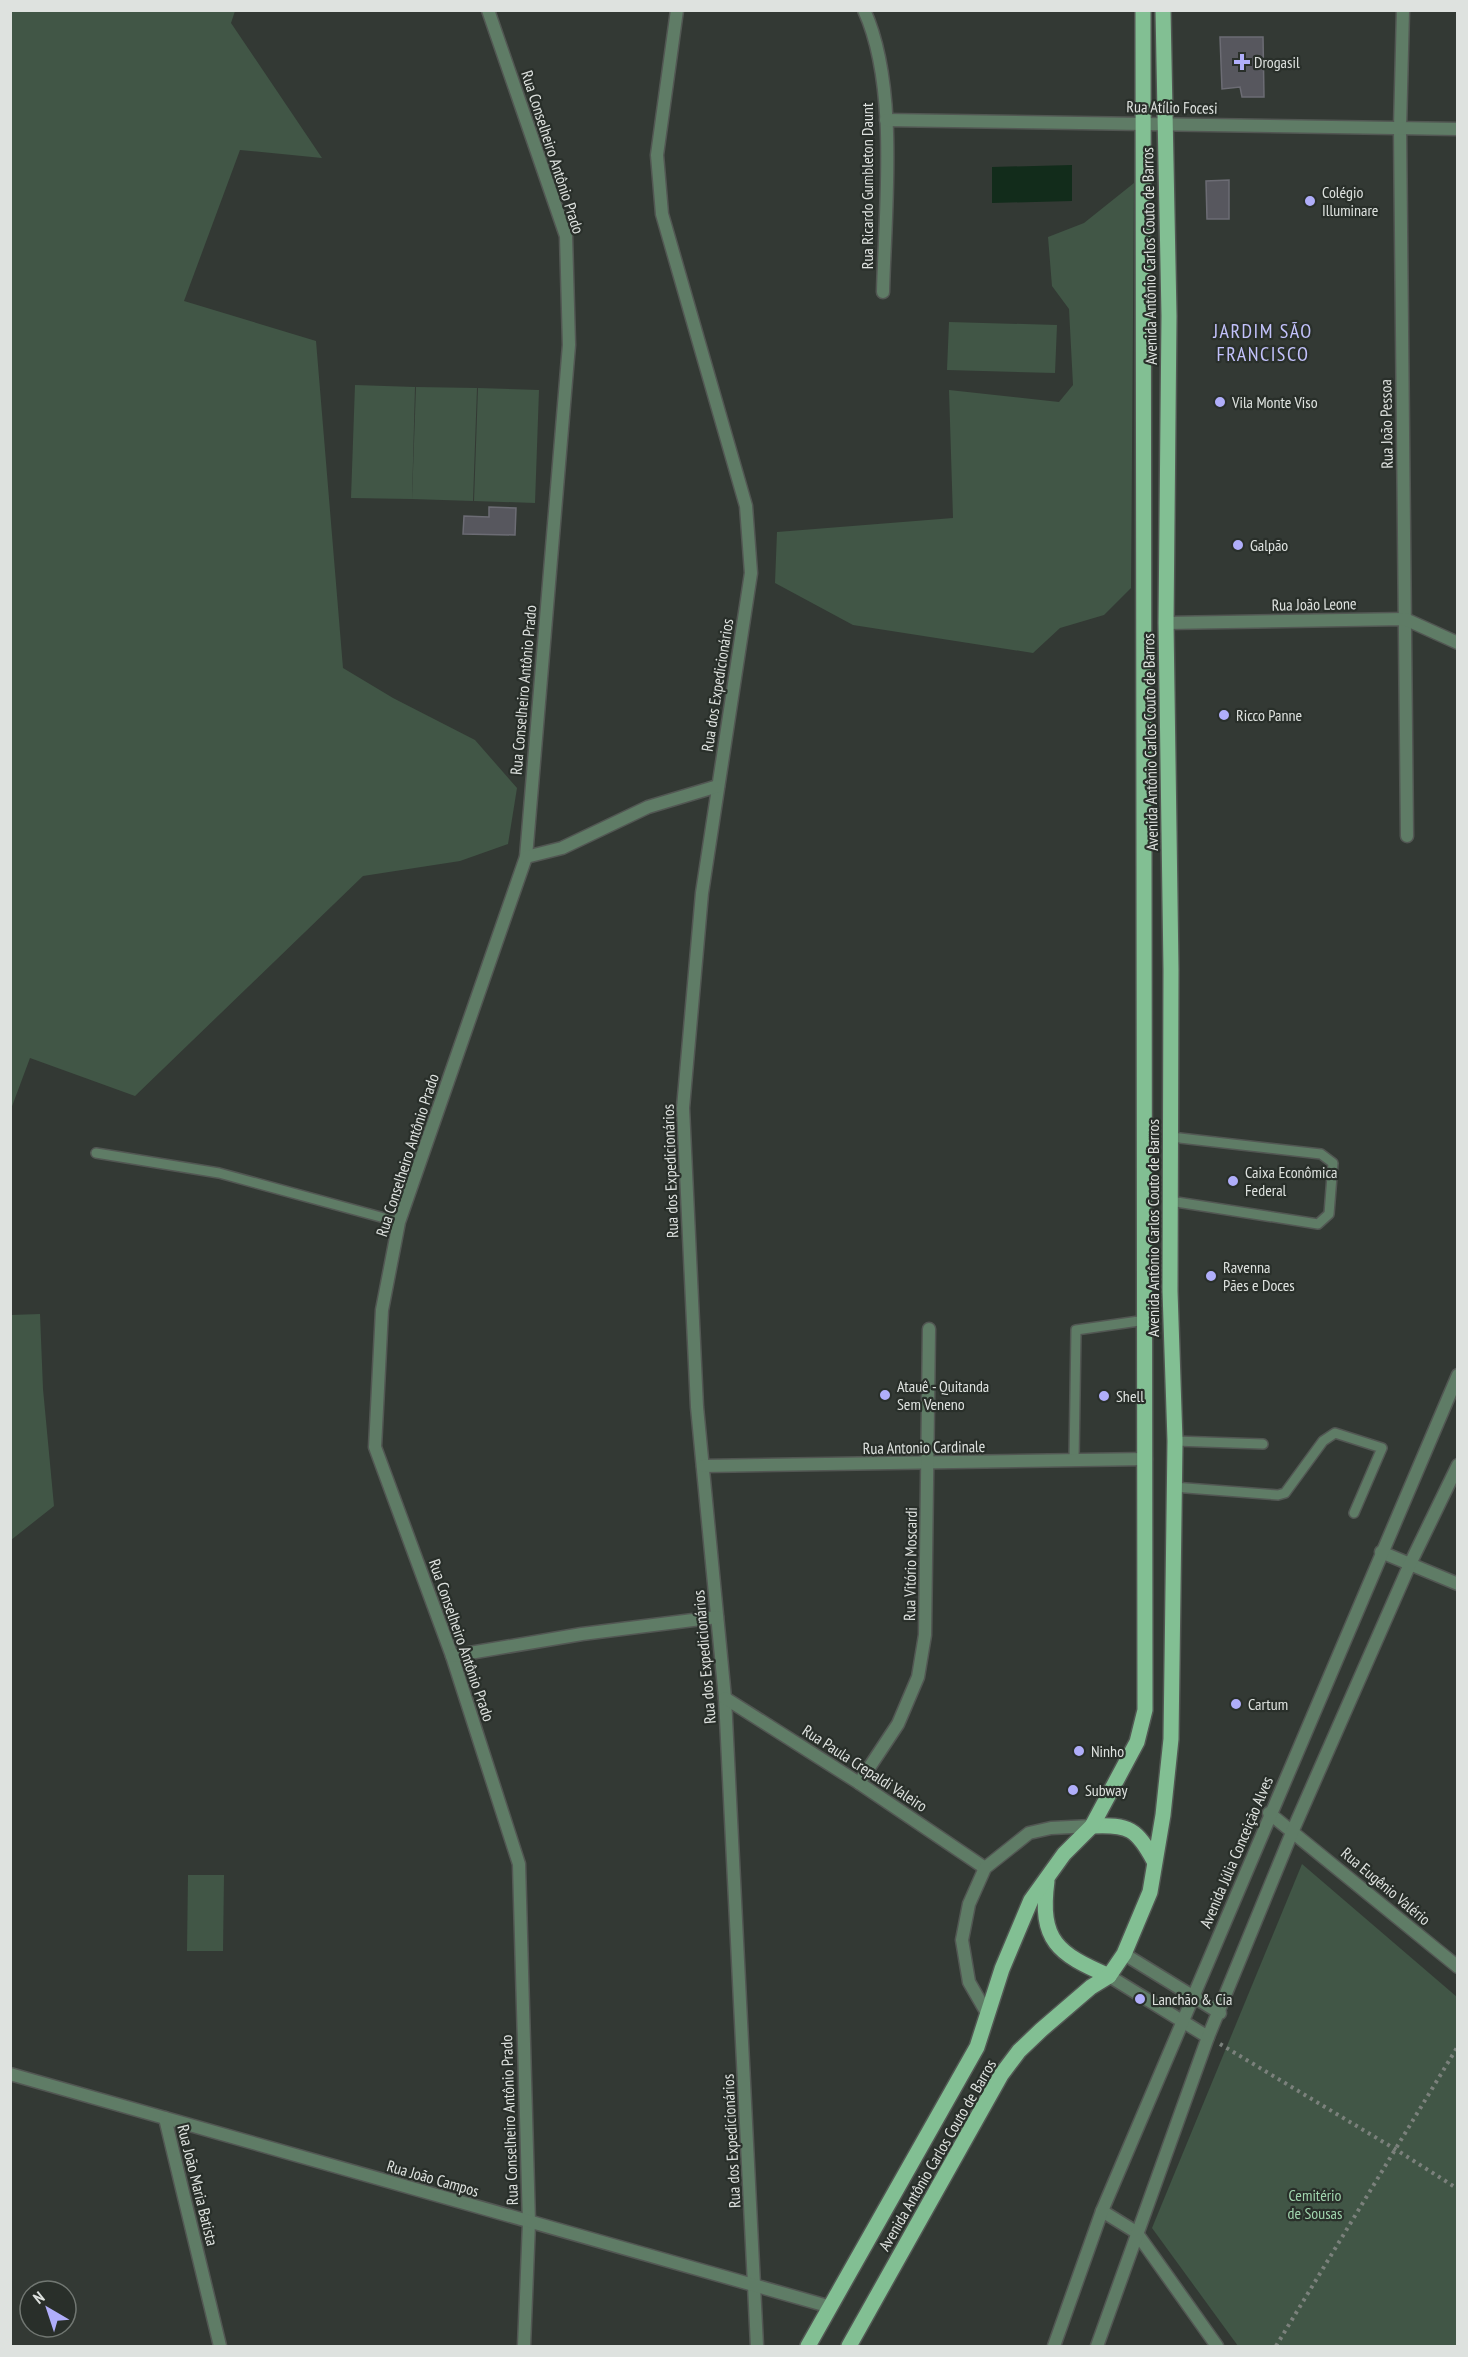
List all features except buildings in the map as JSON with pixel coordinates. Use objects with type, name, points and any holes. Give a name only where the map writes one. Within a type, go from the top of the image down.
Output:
[{"type":"main road","name":"Avenida Antônio Carlos Couto de Barros","points":[[808,2346],[959,2081],[976,2047],[1017,1928],[1047,1875],[1092,1826],[1137,1742],[1145,1710],[1143,10]]},
{"type":"main road","name":"Avenida Antônio Carlos Couto de Barros","points":[[849,2346],[1001,2075],[1019,2051],[1041,2030],[1091,1987],[1109,1976],[1124,1954],[1150,1892],[1163,1815],[1171,1739],[1175,1441],[1170,1201],[1172,970],[1166,623],[1169,316],[1163,10]]},
{"type":"main road","points":[[1092,1826],[1113,1824],[1128,1827],[1143,1840],[1154,1861]]},
{"type":"main road","points":[[1047,1875],[1043,1906],[1048,1929],[1059,1949],[1077,1962],[1109,1976]]},
{"type":"street","name":"Rua Conselheiro Antônio Prado","points":[[488,10],[566,236],[568,345],[525,857],[399,1222],[382,1310],[375,1447],[452,1656],[519,1864],[529,2223],[524,2346]]},
{"type":"street","name":"Rua dos Expedicionários","points":[[677,10],[657,155],[662,214],[746,506],[751,573],[702,893],[683,1108],[697,1407],[725,1698],[757,2346]]},
{"type":"street","name":"Rua Ricardo Gumbleton Daunt","points":[[864,10],[878,54],[886,120],[884,292]]},
{"type":"street","name":"Rua João Pessoa","points":[[1402,10],[1400,128],[1407,836]]},
{"type":"street","name":"Rua Atílio Focesi","points":[[886,120],[1458,129]]},
{"type":"street","name":"Rua João Leone","points":[[1166,623],[1405,620],[1458,643]]},
{"type":"street","points":[[525,857],[562,848],[648,807],[718,786]]},
{"type":"street","name":"Rua Vitório Moscardi","points":[[859,1783],[898,1724],[918,1677],[925,1635],[929,1329]]},
{"type":"street","name":"Avenida Júlia Conceição Alves","points":[[1054,2346],[1102,2211],[1194,1998],[1269,1813],[1458,1375]]},
{"type":"street","name":"Rua Antonio Cardinale","points":[[703,1466],[1146,1459]]},
{"type":"street","points":[[1096,2346],[1208,2037],[1220,2013],[1293,1830],[1410,1564],[1458,1465]]},
{"type":"street","points":[[1381,1552],[1458,1584]]},
{"type":"street","points":[[452,1656],[582,1635],[717,1617]]},
{"type":"street","name":"Rua Paula Crepaldi Valeiro","points":[[725,1698],[859,1783],[985,1868]]},
{"type":"street","name":"Rua Eugênio Valério","points":[[1269,1813],[1293,1830],[1458,1967]]},
{"type":"street","points":[[988,2015],[969,1982],[962,1940],[969,1904],[985,1868],[1029,1833],[1051,1828],[1092,1826]]},
{"type":"street","points":[[1124,1954],[1220,2013]]},
{"type":"street","points":[[1109,1976],[1208,2037]]},
{"type":"street","name":"Rua João Maria Batista","points":[[10,2074],[165,2118],[220,2346]]},
{"type":"street","name":"Rua João Campos","points":[[165,2118],[831,2307]]},
{"type":"street","points":[[1102,2211],[1136,2232],[1217,2346]]},
{"type":"lane","points":[[1170,1201],[1318,1224],[1329,1214],[1333,1163],[1321,1154],[1171,1137]]},
{"type":"lane","points":[[96,1154],[219,1173],[399,1222]]},
{"type":"lane","points":[[1074,1461],[1076,1330],[1146,1320]]},
{"type":"lane","points":[[1173,1487],[1278,1495],[1285,1493],[1323,1441],[1335,1433],[1382,1448],[1354,1513]]},
{"type":"lane","points":[[1175,1441],[1263,1444]]},
{"type":"path","points":[[1208,2037],[1458,2189]]},
{"type":"path","points":[[1276,2346],[1458,2046]]},
{"type":"green space","points":[[11,10],[235,11],[231,23],[322,158],[240,150],[184,301],[316,341],[343,668],[393,698],[475,740],[517,788],[508,844],[460,861],[363,876],[135,1096],[30,1058],[11,1109]]},
{"type":"green space","points":[[1134,183],[1131,588],[1104,615],[1060,628],[1033,653],[853,625],[775,583],[777,532],[953,518],[949,390],[1059,402],[1073,385],[1069,309],[1052,286],[1048,237],[1084,223]]},
{"type":"green space","points":[[949,322],[1057,325],[1055,373],[947,370]]},
{"type":"green space","points":[[355,385],[415,387],[412,499],[351,498]]},
{"type":"green space","points":[[416,387],[477,388],[473,501],[412,499]]},
{"type":"green space","points":[[478,388],[539,390],[535,503],[474,501]]},
{"type":"green space","points":[[40,1314],[43,1389],[54,1506],[11,1540],[11,1315]]},
{"type":"green space","name":"Cemitério de Sousas","points":[[1302,1864],[1457,1997],[1457,2346],[1238,2346],[1152,2228]]},
{"type":"green space","points":[[188,1875],[224,1875],[223,1951],[187,1951]]},
{"type":"shaded area","points":[[1072,165],[1072,201],[992,203],[992,167]]},
{"type":"place","name":"Drogasil","points":[[1242,62]]},
{"type":"place","name":"Colégio Illuminare","points":[[1310,201]]},
{"type":"place","name":"Vila Monte Viso","points":[[1220,402]]},
{"type":"place","name":"Galpão","points":[[1238,545]]},
{"type":"place","name":"Ricco Panne","points":[[1224,715]]},
{"type":"place","name":"Caixa Econômica Federal","points":[[1233,1181]]},
{"type":"place","name":"Ravenna Pães e Doces","points":[[1211,1276]]},
{"type":"place","name":"Atauê - Quitanda Sem Veneno","points":[[885,1395]]},
{"type":"place","name":"Shell","points":[[1104,1396]]},
{"type":"place","name":"Cartum","points":[[1236,1704]]},
{"type":"place","name":"Ninho","points":[[1079,1751]]},
{"type":"place","name":"Subway","points":[[1073,1790]]},
{"type":"place","name":"Lanchão & Cia","points":[[1140,1999]]},
{"type":"district","name":"JARDIM SÃO FRANCISCO","points":[[1263,342]]}]
